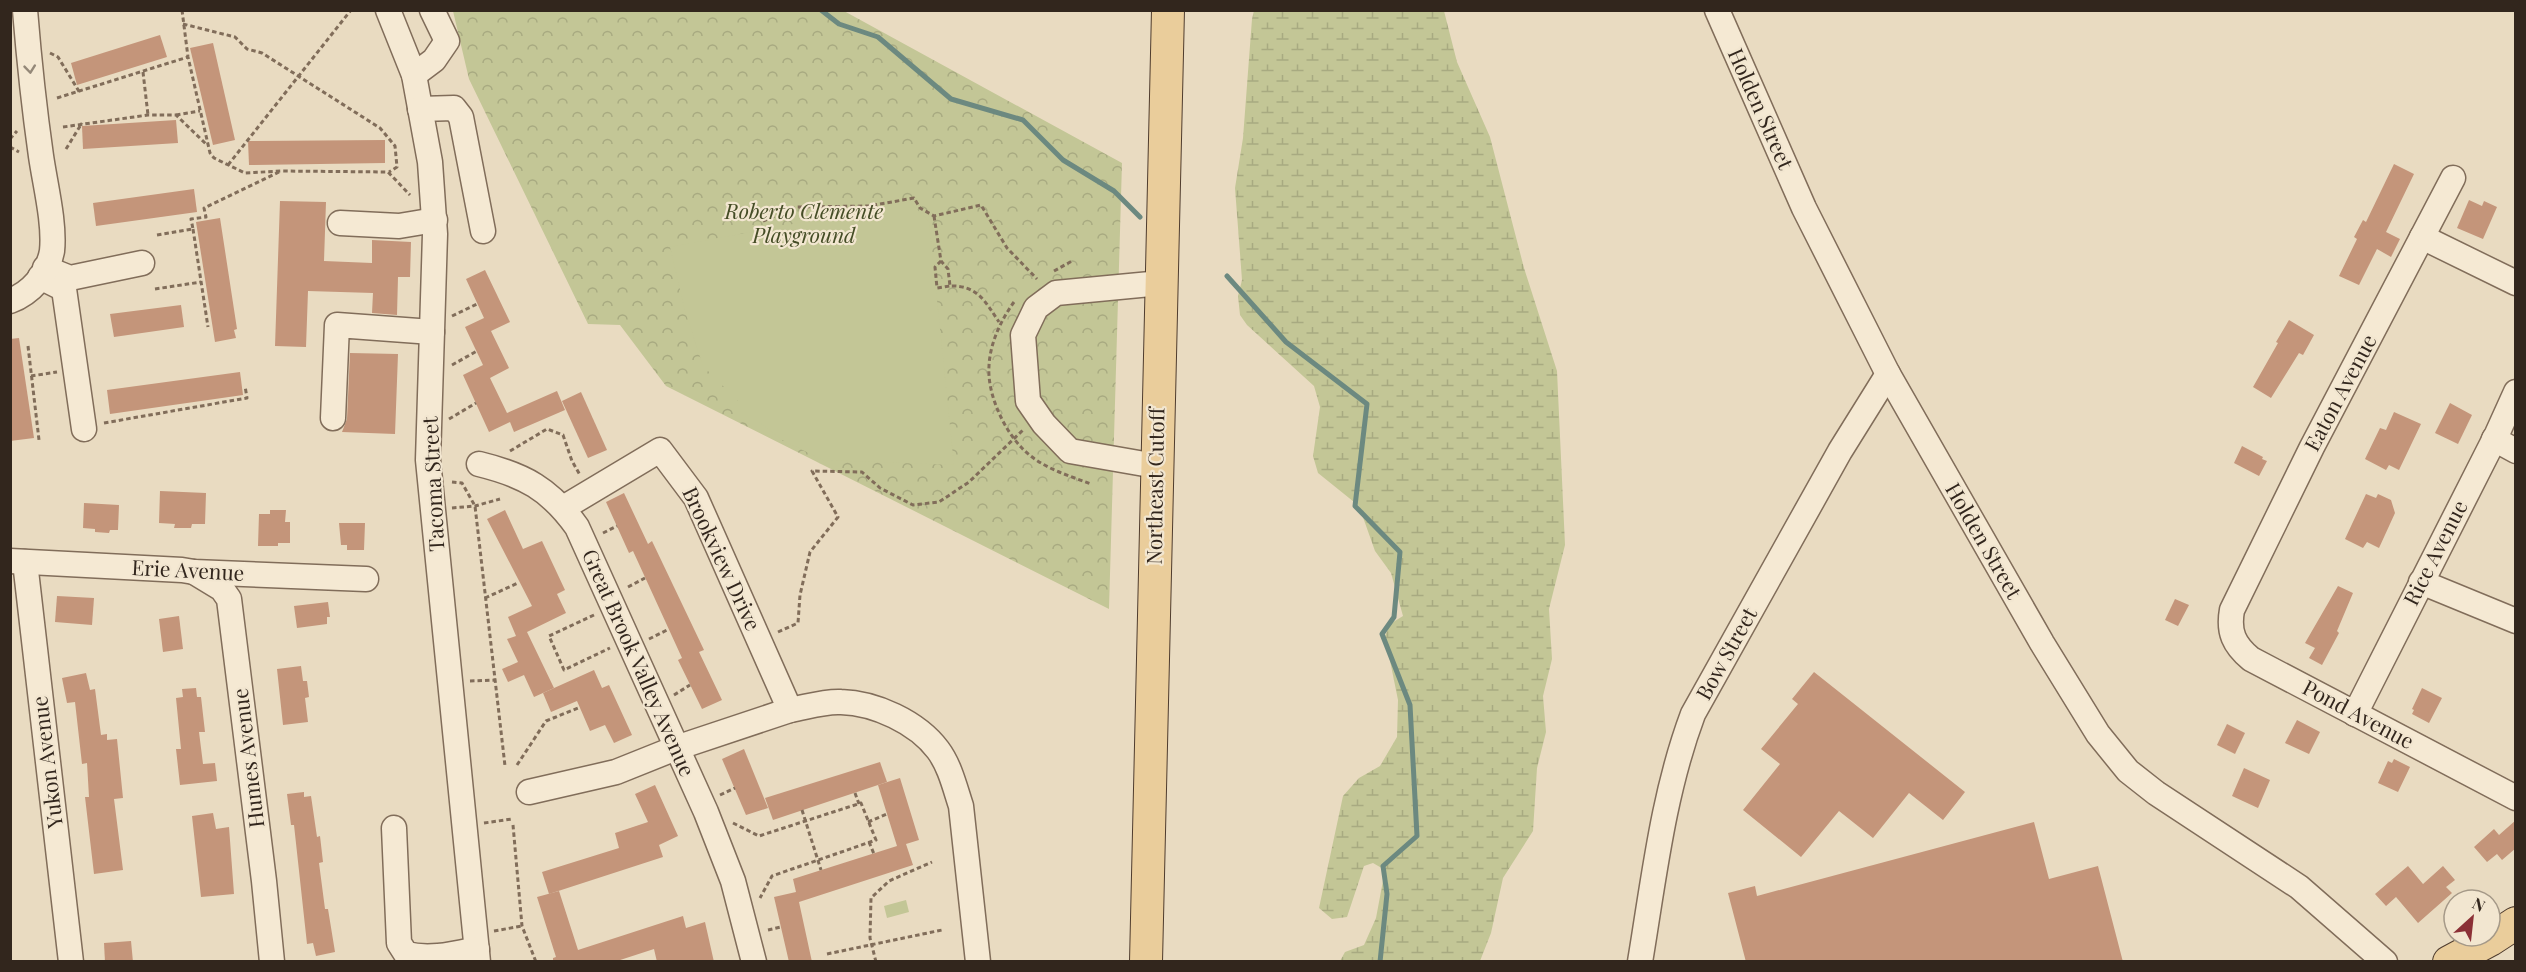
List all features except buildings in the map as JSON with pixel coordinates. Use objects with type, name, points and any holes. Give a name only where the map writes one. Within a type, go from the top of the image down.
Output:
[{"type":"main road","name":"Northeast Cutoff","points":[[1146,962],[1168,10]]},
{"type":"main road","points":[[2449,962],[2516,923]]},
{"type":"street","points":[[10,301],[33,289],[52,250],[52,235],[34,109],[25,10]]},
{"type":"street","name":"Tacoma Street","points":[[388,10],[414,75],[430,162],[441,325],[429,460],[477,955]]},
{"type":"street","points":[[414,75],[434,60],[447,41],[432,10]]},
{"type":"street","name":"Holden Street","points":[[1717,10],[1804,208],[1888,374],[2042,643],[2098,734],[2128,771],[2156,793],[2299,886],[2385,962]]},
{"type":"street","points":[[420,109],[454,108],[460,117],[483,231]]},
{"type":"street","name":"Eaton Avenue","points":[[2232,610],[2312,447],[2453,178]]},
{"type":"street","points":[[340,223],[399,226],[435,220]]},
{"type":"street","points":[[2422,237],[2516,283]]},
{"type":"street","points":[[43,272],[70,278],[142,264]]},
{"type":"street","points":[[43,272],[64,288],[84,427]]},
{"type":"street","points":[[1156,466],[1070,451],[1028,401],[1023,335],[1036,308],[1056,293],[1161,283]]},
{"type":"street","points":[[333,418],[337,325],[441,325]]},
{"type":"street","name":"Bow Street","points":[[1640,962],[1668,792],[1693,714],[1840,451],[1888,374]]},
{"type":"street","name":"Rice Avenue","points":[[2355,714],[2516,392]]},
{"type":"street","points":[[2494,440],[2516,451]]},
{"type":"street","name":"Brookview Drive","points":[[563,508],[660,450],[696,498],[790,710]]},
{"type":"street","name":"Great Brook Valley Avenue","points":[[479,464],[503,470],[548,493],[577,527],[644,670],[676,748],[706,812],[733,881],[754,962]]},
{"type":"street","name":"Erie Avenue","points":[[18,562],[366,579]]},
{"type":"street","name":"Yukon Avenue","points":[[18,562],[71,962]]},
{"type":"street","name":"Humes Avenue","points":[[194,572],[222,589],[229,599],[272,962]]},
{"type":"street","points":[[2421,582],[2516,621]]},
{"type":"street","name":"Pond Avenue","points":[[2232,610],[2231,636],[2251,659],[2516,798]]},
{"type":"street","points":[[529,792],[616,772],[676,748],[790,710],[839,701],[878,709],[908,724],[939,751],[954,784],[961,806],[978,962]]},
{"type":"street","points":[[394,828],[399,943],[406,954],[419,957],[477,955]]},
{"type":"path","points":[[182,10],[183,24],[188,57],[208,145],[214,158],[245,173],[388,172],[397,167],[395,146],[380,128],[262,53],[247,49],[235,37],[183,24]]},
{"type":"path","points":[[228,165],[351,10]]},
{"type":"path","points":[[50,54],[58,57],[80,93]]},
{"type":"path","points":[[57,98],[80,93],[188,57]]},
{"type":"path","points":[[143,72],[148,115]]},
{"type":"path","points":[[63,126],[200,111]]},
{"type":"path","points":[[176,115],[208,145]]},
{"type":"path","points":[[66,149],[82,123]]},
{"type":"path","points":[[208,327],[190,219],[206,217],[204,208],[281,171]]},
{"type":"path","points":[[388,172],[416,200]]},
{"type":"path","points":[[763,221],[797,207],[868,206],[914,198],[920,208],[934,216],[981,205],[1007,248],[1037,279]]},
{"type":"path","points":[[934,216],[940,261],[948,269],[950,286]]},
{"type":"path","points":[[157,235],[193,229]]},
{"type":"path","points":[[940,261],[935,267],[937,288],[964,286],[974,291],[986,301],[1000,323]]},
{"type":"path","points":[[155,289],[201,282]]},
{"type":"path","points":[[441,325],[477,304]]},
{"type":"path","points":[[28,346],[39,440]]},
{"type":"path","points":[[448,367],[477,351]]},
{"type":"path","points":[[84,427],[247,398],[245,386]]},
{"type":"path","points":[[447,420],[476,403]]},
{"type":"path","points":[[798,623],[800,595],[810,552],[838,517],[812,471],[862,472],[880,488],[913,505],[939,502],[969,482],[1039,416]]},
{"type":"path","points":[[509,454],[511,449],[547,429],[564,435],[572,461],[582,479]]},
{"type":"path","points":[[447,481],[462,483],[475,506],[505,766]]},
{"type":"path","points":[[449,508],[475,506],[500,499]]},
{"type":"path","points":[[596,536],[617,526]]},
{"type":"path","points":[[622,590],[645,578]]},
{"type":"path","points":[[485,598],[518,583]]},
{"type":"path","points":[[598,613],[549,636],[564,669],[613,646]]},
{"type":"path","points":[[645,641],[669,629]]},
{"type":"path","points":[[466,681],[496,680]]},
{"type":"path","points":[[671,697],[690,685]]},
{"type":"path","points":[[517,765],[546,721],[578,708]]},
{"type":"path","points":[[717,797],[735,788]]},
{"type":"path","points":[[755,908],[772,876],[876,840],[855,793]]},
{"type":"path","points":[[726,820],[759,836],[859,804]]},
{"type":"path","points":[[802,810],[821,870]]},
{"type":"path","points":[[868,822],[887,814]]},
{"type":"path","points":[[481,824],[512,819]]},
{"type":"path","points":[[513,825],[522,926],[536,962]]},
{"type":"path","points":[[869,843],[874,854]]},
{"type":"path","points":[[876,962],[872,945],[871,898],[888,881],[932,862]]},
{"type":"path","points":[[493,931],[522,926]]},
{"type":"path","points":[[761,932],[781,927]]},
{"type":"path","points":[[827,954],[942,930]]},
{"type":"green space","name":"Roberto Clemente Playground","points":[[453,11],[844,11],[1122,163],[1109,609],[666,386],[620,325],[588,324],[469,79]]},
{"type":"green space","points":[[1254,11],[1444,11],[1457,62],[1490,137],[1524,268],[1557,371],[1565,545],[1549,609],[1552,659],[1543,696],[1546,732],[1537,768],[1533,831],[1503,878],[1491,933],[1480,961],[1340,961],[1345,952],[1364,945],[1376,918],[1385,870],[1373,863],[1364,866],[1347,917],[1332,919],[1319,908],[1343,796],[1359,778],[1380,766],[1397,737],[1398,700],[1385,636],[1390,624],[1403,616],[1391,573],[1375,551],[1359,506],[1318,473],[1313,456],[1320,407],[1314,386],[1247,325],[1240,315],[1238,296],[1242,280],[1235,188],[1243,138]]},
{"type":"green space","points":[[910,202],[929,222],[954,465],[823,460],[782,440],[759,422],[703,366],[685,311],[670,247]]},
{"type":"green space","points":[[906,900],[909,912],[887,918],[884,906]]},
{"type":"waterway","points":[[821,10],[839,24],[878,37],[951,99],[1023,120],[1063,160],[1114,191],[1140,217]]},
{"type":"waterway","points":[[1227,276],[1286,342],[1367,404],[1355,506],[1400,552],[1394,617],[1382,634],[1410,705],[1417,836],[1383,866],[1387,894],[1380,962]]}]
